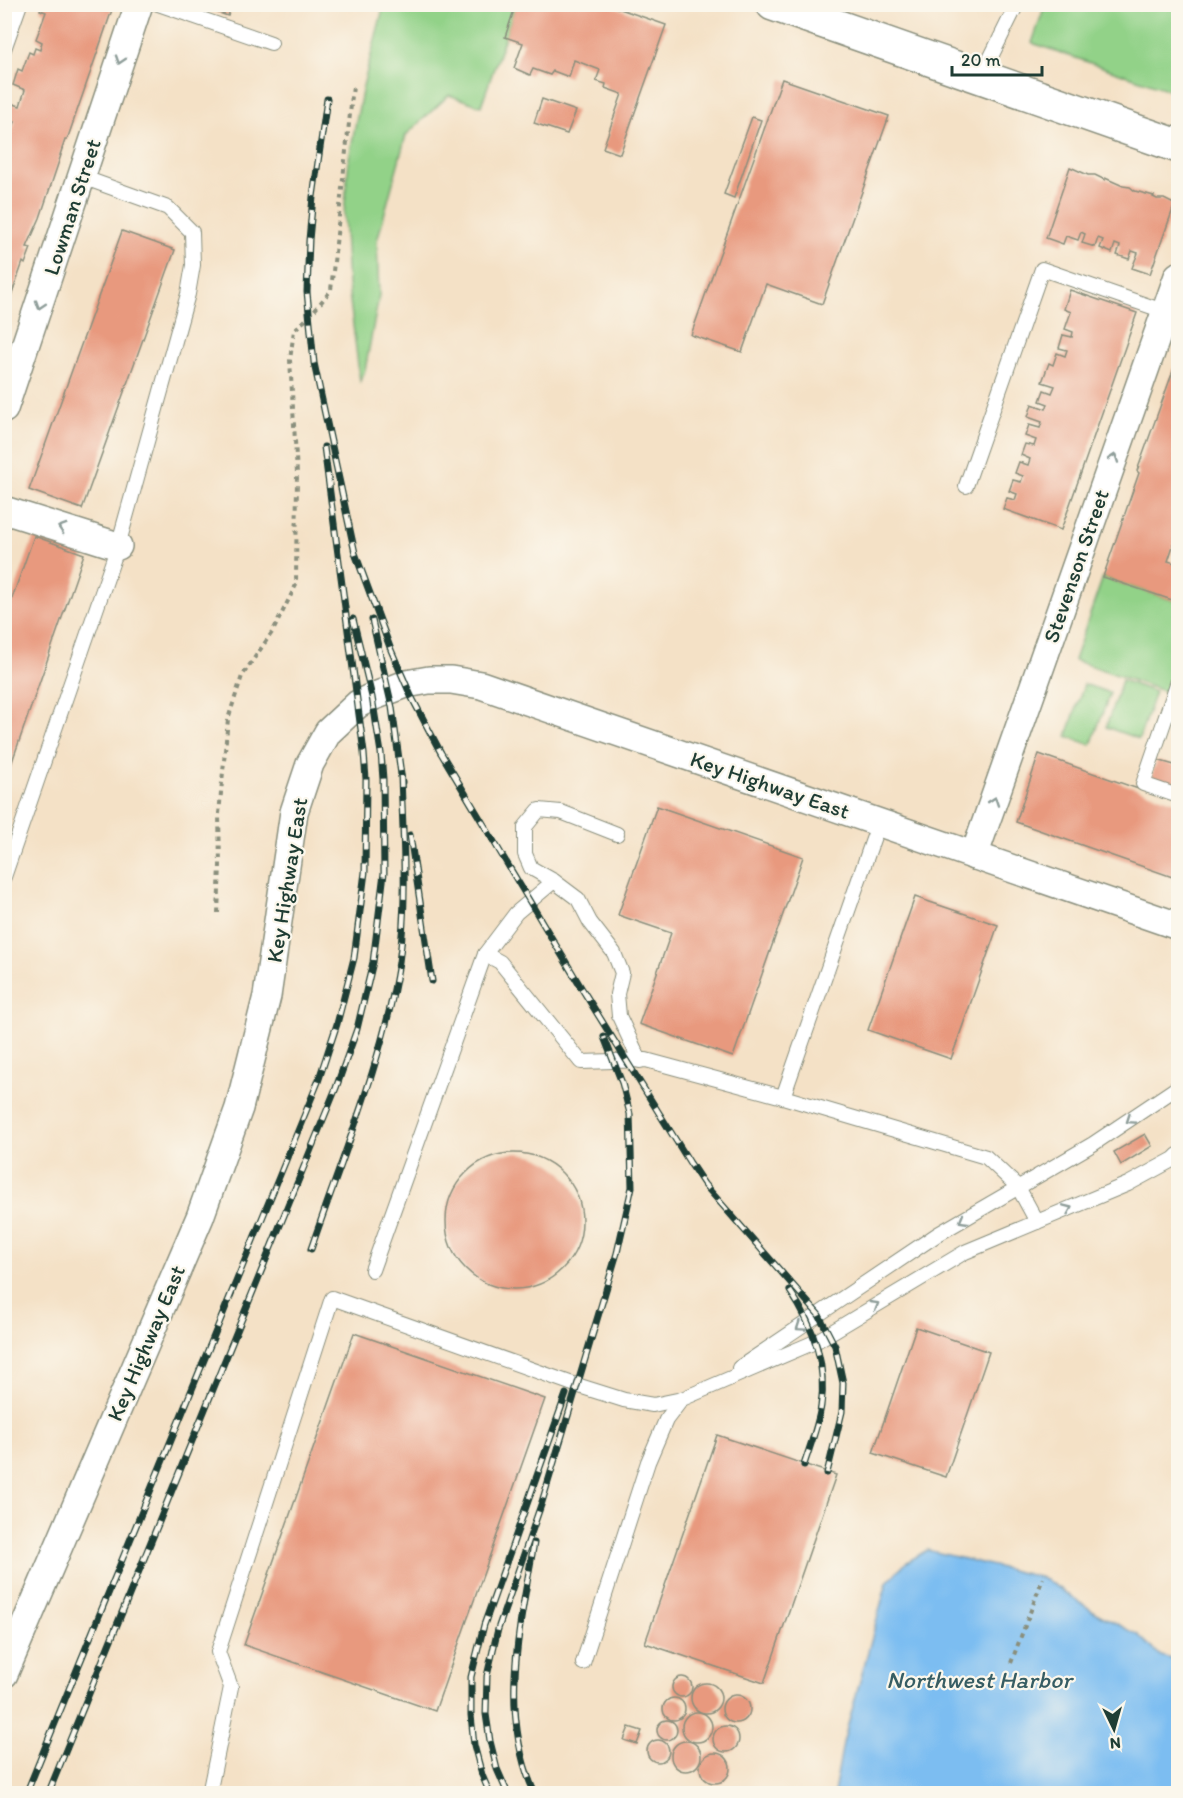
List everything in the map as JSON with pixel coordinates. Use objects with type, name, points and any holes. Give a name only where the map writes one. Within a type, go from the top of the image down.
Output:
[{"type":"street","name":"Lowman Street","points":[[4,409],[13,356],[82,177],[139,4]]},
{"type":"street","points":[[772,4],[1179,146]]},
{"type":"street","name":"Stevenson Street","points":[[974,856],[1172,314],[1179,276]]},
{"type":"street","points":[[4,510],[118,546]]},
{"type":"street","name":"Key Highway East","points":[[4,1674],[200,1217],[239,1108],[267,996],[294,813],[310,764],[328,732],[358,704],[372,696],[406,684],[429,680],[451,680],[481,685],[1179,926]]},
{"type":"lane","points":[[4,49],[20,4]]},
{"type":"lane","points":[[158,4],[271,43]]},
{"type":"lane","points":[[981,77],[1017,4]]},
{"type":"lane","points":[[4,877],[118,546],[188,294],[193,265],[192,232],[168,208],[82,177]]},
{"type":"lane","points":[[966,486],[1042,269],[1172,314]]},
{"type":"lane","points":[[1179,681],[1143,784],[1179,796]]},
{"type":"lane","points":[[617,834],[561,812],[539,810],[525,827],[525,854],[531,868],[554,881],[578,899],[590,922],[614,953],[622,973],[617,994],[619,1016],[640,1061]]},
{"type":"lane","points":[[783,1098],[879,822]]},
{"type":"lane","points":[[372,1270],[485,954],[516,913],[554,881]]},
{"type":"lane","points":[[485,954],[500,962],[581,1062],[646,1060],[986,1157],[1018,1188],[1037,1222]]},
{"type":"lane","points":[[710,1388],[938,1234],[1093,1144],[1179,1087]]},
{"type":"lane","points":[[209,1794],[231,1687],[218,1652],[332,1298],[570,1383],[624,1400],[653,1405],[682,1399],[815,1342],[964,1252],[1128,1184],[1179,1155]]},
{"type":"lane","points":[[583,1663],[648,1462],[666,1420],[682,1399]]},
{"type":"path","points":[[218,913],[219,814],[228,719],[242,676],[273,631],[296,585],[297,474],[290,360],[294,330],[309,317],[331,290],[353,87]]},
{"type":"path","points":[[1011,1663],[1043,1578]]},
{"type":"green space","points":[[384,5],[516,5],[481,106],[449,95],[406,135],[377,241],[379,296],[365,370],[360,381],[348,285],[344,214],[349,158],[363,86]]},
{"type":"green space","points":[[1045,5],[1178,5],[1178,93],[1032,43]]},
{"type":"green space","points":[[1103,577],[1178,602],[1178,656],[1166,692],[1074,660]]},
{"type":"green space","points":[[1122,680],[1155,692],[1139,739],[1106,727]]},
{"type":"green space","points":[[1084,684],[1110,693],[1091,745],[1067,736]]},
{"type":"water","name":"Northwest Harbor","points":[[927,1550],[1043,1578],[1096,1613],[1137,1634],[1161,1656],[1178,1661],[1178,1793],[834,1793],[843,1743],[887,1582],[907,1562]]},
{"type":"building","points":[[42,4],[114,4],[67,140],[65,140],[40,218],[27,247],[31,248],[25,264],[23,262],[5,318],[4,150],[15,122],[4,118],[4,101],[20,106],[25,90],[13,85],[18,69],[22,71],[29,52],[33,54],[35,48],[40,50],[42,42],[36,39],[46,12],[40,10]]},
{"type":"building","points":[[192,4],[232,4],[228,16]]},
{"type":"building","points":[[516,4],[606,4],[666,25],[620,154],[603,148],[622,94],[605,88],[606,84],[596,81],[600,70],[574,60],[569,77],[553,71],[550,75],[533,69],[530,75],[514,68],[523,43],[505,37]]},
{"type":"building","points":[[782,79],[889,116],[822,304],[766,284],[742,352],[691,335]]},
{"type":"building","points":[[542,99],[576,111],[567,134],[534,123]]},
{"type":"building","points":[[752,117],[761,120],[734,198],[724,194]]},
{"type":"building","points":[[1070,167],[1176,205],[1150,274],[1132,268],[1138,253],[1132,251],[1129,259],[1117,255],[1120,246],[1115,244],[1112,253],[1100,248],[1103,240],[1098,238],[1095,247],[1082,243],[1085,234],[1081,232],[1078,240],[1066,236],[1063,244],[1046,238]]},
{"type":"building","points":[[122,231],[175,250],[82,509],[29,490]]},
{"type":"building","points":[[1070,290],[1137,313],[1061,530],[1003,509],[1007,498],[1015,500],[1017,494],[1009,491],[1013,480],[1021,482],[1023,476],[1015,473],[1019,462],[1028,465],[1030,459],[1021,455],[1025,444],[1034,446],[1036,440],[1025,436],[1029,425],[1040,428],[1042,422],[1028,417],[1032,404],[1046,409],[1048,404],[1040,401],[1044,390],[1052,393],[1055,386],[1042,382],[1049,363],[1053,365],[1057,353],[1065,356],[1067,350],[1059,348],[1063,335],[1072,337],[1073,332],[1065,329],[1071,312],[1064,309]]},
{"type":"building","points":[[1178,357],[1178,544],[1174,543],[1168,561],[1178,564],[1178,602],[1103,577],[1139,473],[1137,471]]},
{"type":"building","points":[[34,536],[84,554],[5,782],[4,621]]},
{"type":"building","points":[[1039,754],[1178,803],[1178,879],[1016,822]]},
{"type":"building","points":[[1157,760],[1178,766],[1178,790],[1150,780]]},
{"type":"building","points":[[657,806],[803,857],[733,1057],[639,1024],[671,933],[618,915]]},
{"type":"building","points":[[915,897],[998,925],[951,1059],[868,1030]]},
{"type":"building","points":[[1145,1134],[1152,1146],[1121,1165],[1114,1152]]},
{"type":"building","points":[[514,1153],[540,1158],[552,1164],[562,1173],[571,1183],[577,1195],[582,1221],[577,1247],[571,1259],[562,1269],[552,1278],[540,1284],[514,1289],[488,1284],[476,1278],[466,1269],[457,1259],[451,1247],[446,1221],[451,1195],[457,1183],[466,1173],[476,1164],[488,1158]]},
{"type":"building","points":[[916,1327],[989,1352],[946,1477],[873,1453]]},
{"type":"building","points":[[354,1333],[545,1399],[435,1711],[244,1645]]},
{"type":"building","points":[[717,1435],[836,1475],[764,1683],[645,1643]]},
{"type":"building","points":[[678,1677],[686,1677],[692,1683],[692,1691],[686,1697],[678,1697],[672,1691],[672,1683]]},
{"type":"building","points":[[706,1683],[716,1688],[721,1698],[716,1708],[706,1713],[696,1708],[691,1698],[696,1688]]},
{"type":"building","points":[[736,1695],[746,1699],[750,1709],[746,1719],[736,1723],[726,1719],[722,1709],[726,1699]]},
{"type":"building","points":[[674,1698],[684,1705],[685,1709],[678,1719],[674,1720],[664,1713],[663,1709],[670,1699]]},
{"type":"building","points":[[697,1712],[703,1713],[711,1721],[711,1733],[703,1741],[697,1742],[691,1741],[683,1733],[682,1727],[683,1721],[691,1713]]},
{"type":"building","points":[[663,1720],[671,1720],[677,1726],[677,1734],[671,1740],[663,1740],[657,1734],[657,1726]]},
{"type":"building","points":[[726,1726],[736,1729],[739,1739],[736,1749],[726,1752],[716,1749],[713,1739],[716,1729]]},
{"type":"building","points":[[629,1727],[642,1731],[637,1744],[624,1740]]},
{"type":"building","points":[[658,1740],[666,1743],[669,1751],[666,1759],[658,1762],[650,1759],[647,1751],[650,1743]]},
{"type":"building","points":[[686,1741],[692,1742],[700,1750],[700,1762],[692,1770],[686,1771],[680,1770],[672,1762],[671,1756],[672,1750],[680,1742]]},
{"type":"building","points":[[715,1753],[721,1754],[729,1762],[729,1774],[721,1782],[715,1783],[709,1782],[701,1774],[700,1768],[701,1762],[709,1754]]},
{"type":"railway","points":[[327,99],[313,197],[307,292],[314,363],[355,553],[391,650],[411,696],[441,753],[582,989],[704,1184],[819,1315],[835,1346],[843,1383],[842,1412],[827,1473]]},
{"type":"railway","points":[[26,1794],[318,1082],[337,1024],[354,958],[365,872],[366,779],[324,447]]},
{"type":"railway","points":[[48,1794],[336,1088],[357,1029],[373,962],[384,873],[381,753],[372,697],[353,619]]},
{"type":"railway","points":[[372,620],[392,707],[402,782]]},
{"type":"railway","points":[[311,1249],[373,1071],[399,962],[404,869],[401,776]]},
{"type":"railway","points":[[410,835],[432,981]]},
{"type":"railway","points":[[508,1794],[497,1769],[490,1741],[486,1714],[487,1676],[498,1629],[542,1502],[617,1253],[632,1187],[630,1114],[622,1083],[604,1037]]},
{"type":"railway","points":[[790,1291],[811,1332],[822,1376],[820,1413],[804,1465]]},
{"type":"railway","points":[[490,1794],[474,1745],[471,1677],[484,1625],[566,1394]]},
{"type":"railway","points":[[534,1543],[518,1638],[515,1701],[517,1732],[524,1763],[535,1794]]}]
